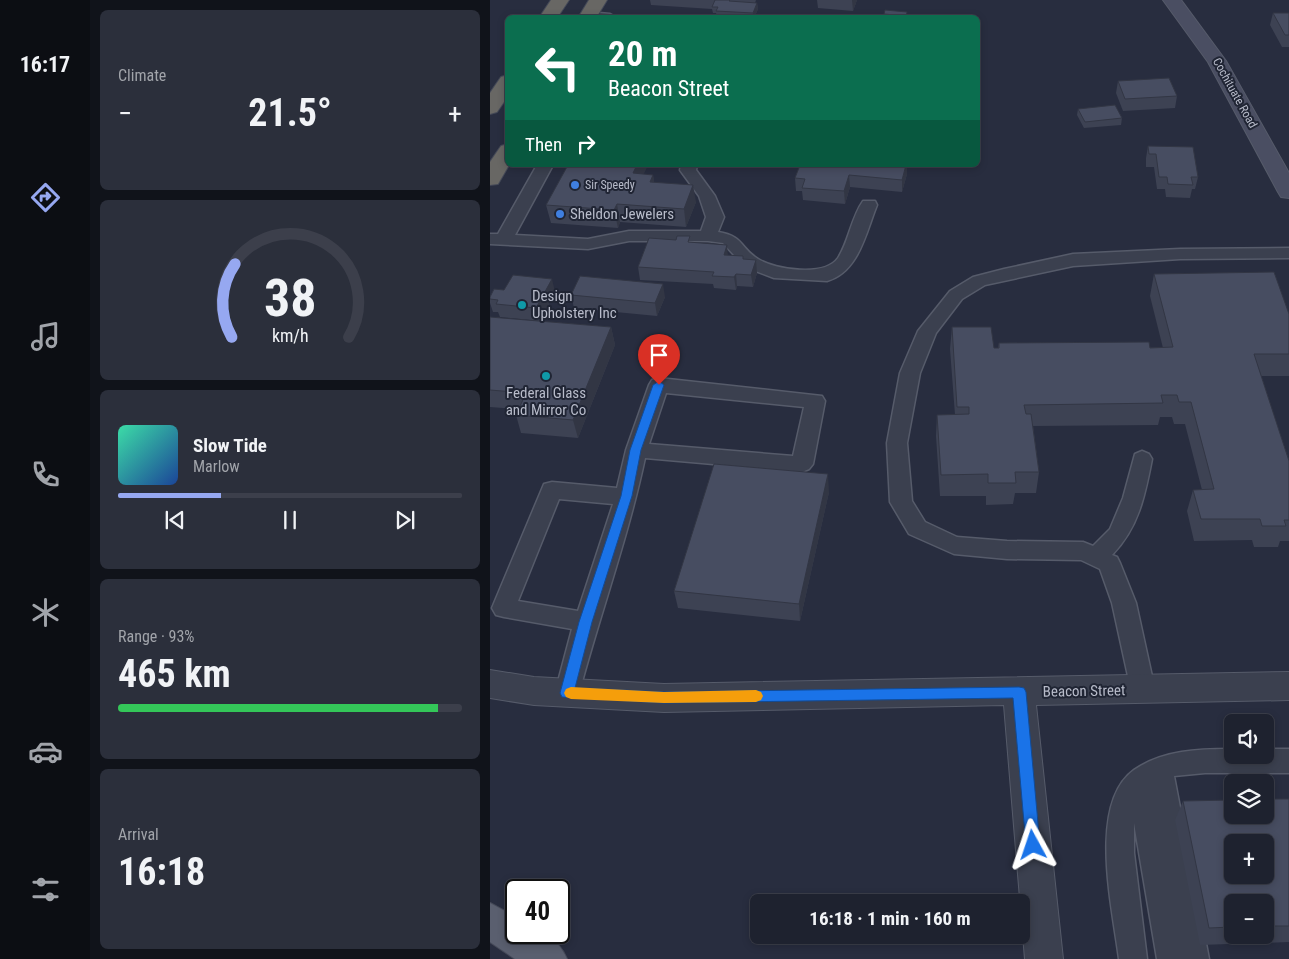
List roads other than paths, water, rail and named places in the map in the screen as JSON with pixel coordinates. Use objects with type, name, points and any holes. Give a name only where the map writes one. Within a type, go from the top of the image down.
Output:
[{"type":"highway","points":[[550,15],[560,0]]},
{"type":"highway","points":[[589,15],[598,0]]},
{"type":"highway","points":[[490,92],[505,76]]},
{"type":"highway","points":[[490,108],[505,85]]},
{"type":"highway","points":[[490,179],[505,155]]},
{"type":"main road","name":"Cochituate Road","points":[[1172,0],[1217,61],[1289,192]]},
{"type":"main road","points":[[490,921],[548,959]]},
{"type":"street","name":"Beacon Street","points":[[490,684],[567,693],[664,698],[1289,686]]},
{"type":"street","points":[[1019,692],[1044,959]]},
{"type":"lane","points":[[496,240],[544,167]]},
{"type":"lane","points":[[689,167],[688,170],[707,196],[714,217],[708,236]]},
{"type":"lane","points":[[496,240],[588,244],[628,236],[708,236],[728,239],[751,263],[780,274],[827,275],[845,262],[869,205]]},
{"type":"lane","points":[[1143,690],[1124,603],[1109,563],[1083,551],[1007,550],[954,545],[917,528],[901,502],[897,443],[910,373],[927,331],[956,295],[979,281],[1073,260],[1180,254],[1289,253]]},
{"type":"lane","points":[[567,693],[586,622],[626,496],[636,450],[659,385],[815,401],[802,464],[636,450]]},
{"type":"lane","points":[[1097,556],[1119,534],[1134,498],[1142,459]]},
{"type":"lane","points":[[586,622],[504,608],[552,490],[626,496]]},
{"type":"lane","points":[[1133,959],[1118,835],[1128,796],[1150,775],[1190,763],[1289,761]]},
{"type":"lane","points":[[1150,775],[1171,959]]},
{"type":"lane","points":[[1150,775],[1194,959]]},
{"type":"place","name":"Sir Speedy","points":[[575,185]]},
{"type":"place","name":"Sheldon Jewelers","points":[[560,214]]},
{"type":"place","name":"Design Upholstery Inc","points":[[522,305]]},
{"type":"place","name":"Federal Glass and Mirror Co","points":[[546,376]]}]
